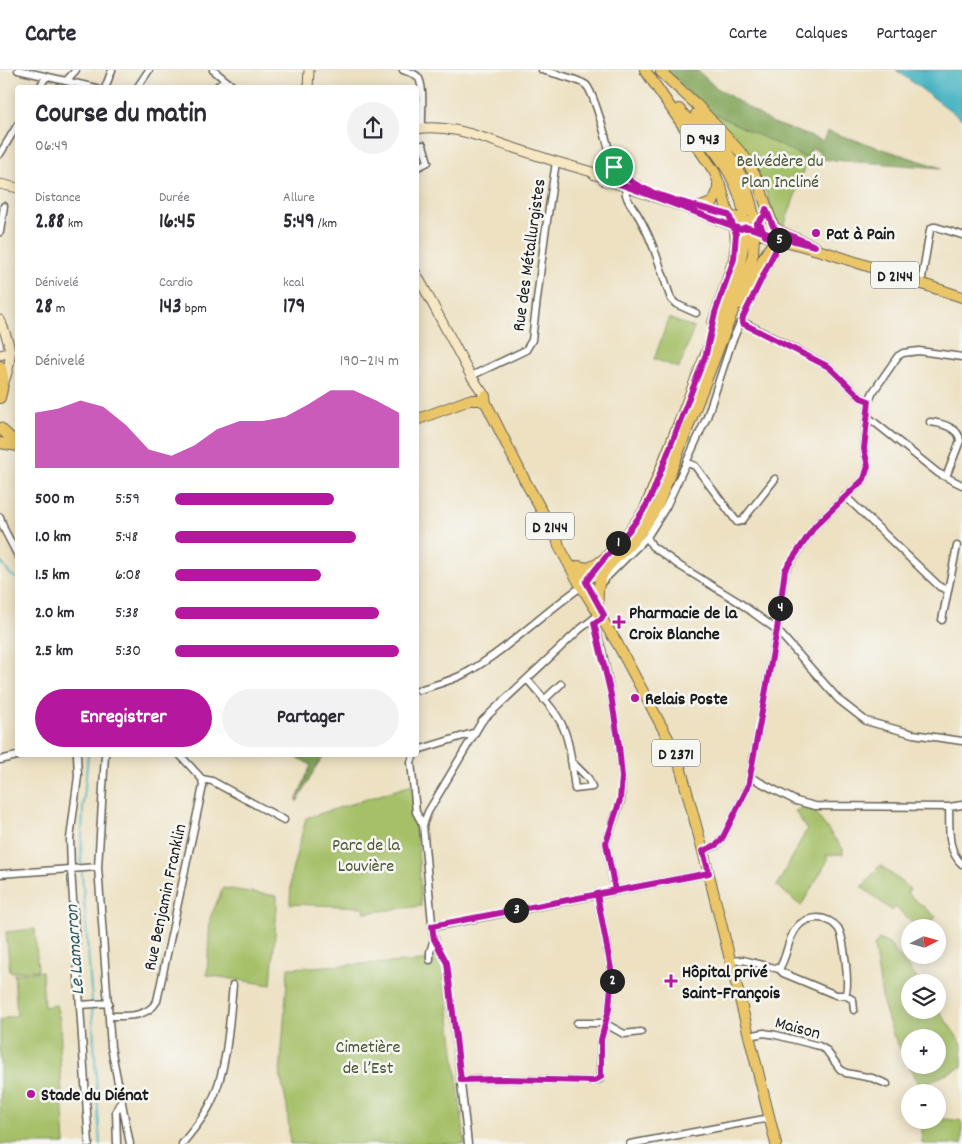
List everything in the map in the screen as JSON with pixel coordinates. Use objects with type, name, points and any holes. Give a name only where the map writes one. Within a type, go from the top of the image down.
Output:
[{"type":"main road","points":[[308,85],[309,70]]},
{"type":"main road","points":[[646,70],[718,178],[764,256]]},
{"type":"main road","name":"D 943","points":[[646,70],[722,160],[737,185],[747,227]]},
{"type":"main road","points":[[660,71],[697,105],[744,156],[760,186],[773,226],[815,246]]},
{"type":"main road","name":"D 943","points":[[660,71],[730,155],[745,181],[751,199],[747,227]]},
{"type":"main road","points":[[419,129],[440,128],[462,132],[592,172],[609,171]]},
{"type":"main road","name":"D 2144","points":[[626,184],[609,171],[607,182],[637,186],[781,240],[828,253],[962,297]]},
{"type":"main road","points":[[696,208],[709,205],[715,199],[718,190],[718,178]]},
{"type":"main road","points":[[0,184],[15,187]]},
{"type":"main road","name":"D 2144","points":[[696,208],[747,227],[815,246],[828,253]]},
{"type":"main road","points":[[587,582],[603,559],[631,530],[645,509],[739,269],[747,227],[764,216],[766,209]]},
{"type":"main road","points":[[587,582],[605,570],[642,532],[658,505],[748,272],[753,254],[747,227]]},
{"type":"main road","points":[[731,317],[748,295],[768,248],[781,240],[815,246]]},
{"type":"main road","points":[[419,279],[484,400]]},
{"type":"main road","points":[[0,320],[14,351],[0,398]]},
{"type":"main road","points":[[0,355],[14,351]]},
{"type":"main road","points":[[1,367],[3,384]]},
{"type":"main road","points":[[471,376],[475,387],[484,400]]},
{"type":"main road","points":[[469,400],[475,387]]},
{"type":"main road","points":[[419,419],[469,400],[484,400]]},
{"type":"main road","name":"D 2144","points":[[484,400],[524,479],[557,538],[559,546],[587,582]]},
{"type":"main road","points":[[0,428],[15,439]]},
{"type":"main road","points":[[0,443],[15,446]]},
{"type":"main road","name":"D 2144","points":[[518,465],[528,475],[587,582]]},
{"type":"main road","points":[[578,566],[590,566],[603,559]]},
{"type":"main road","points":[[587,582],[599,615]]},
{"type":"main road","name":"D 2371","points":[[587,582],[599,615],[617,644],[677,755],[709,873],[776,1144]]},
{"type":"street","points":[[18,70],[83,85]]},
{"type":"street","points":[[66,81],[76,70]]},
{"type":"street","points":[[106,85],[112,70]]},
{"type":"street","points":[[139,85],[149,70]]},
{"type":"street","points":[[213,70],[232,85]]},
{"type":"street","points":[[403,70],[415,75],[420,82],[422,98],[419,129]]},
{"type":"street","points":[[542,70],[580,83],[589,89],[609,151],[609,171]]},
{"type":"street","points":[[42,85],[46,77]]},
{"type":"street","points":[[220,85],[228,82]]},
{"type":"street","points":[[0,154],[15,129]]},
{"type":"street","points":[[419,144],[423,145],[428,162],[419,166]]},
{"type":"street","name":"Rue des Métallurgistes","points":[[471,376],[526,350],[530,346],[556,162]]},
{"type":"street","points":[[626,184],[628,200],[649,236],[671,299],[676,304],[696,313]]},
{"type":"street","points":[[0,232],[4,206]]},
{"type":"street","points":[[921,284],[930,230],[936,227],[962,236]]},
{"type":"street","points":[[419,690],[465,674],[500,650],[559,602],[647,537],[666,507],[688,463],[707,417],[738,326],[743,321],[781,240]]},
{"type":"street","points":[[743,321],[829,367],[861,398],[869,401]]},
{"type":"street","points":[[703,851],[721,841],[748,787],[777,630],[785,570],[815,526],[860,483],[867,473],[864,449],[869,401],[873,392],[898,356],[904,353],[919,352],[962,357]]},
{"type":"street","points":[[868,417],[946,478],[962,485]]},
{"type":"street","points":[[930,422],[938,423],[954,430],[960,437],[946,478]]},
{"type":"street","points":[[688,463],[695,466],[737,522],[742,521],[775,480]]},
{"type":"street","points":[[845,496],[940,587],[948,590]]},
{"type":"street","points":[[0,517],[4,530],[15,550]]},
{"type":"street","points":[[647,537],[652,546],[777,630],[839,700],[866,721],[913,734],[962,741]]},
{"type":"street","points":[[942,620],[957,546]]},
{"type":"street","points":[[423,824],[428,812],[482,721],[579,630],[599,615],[619,745],[622,777],[620,800],[606,843],[615,890]]},
{"type":"street","points":[[526,679],[554,712],[562,726],[571,761],[575,789],[592,787],[588,778],[571,761]]},
{"type":"street","points":[[544,700],[561,684]]},
{"type":"street","points":[[419,751],[474,733]]},
{"type":"street","points":[[0,760],[15,756]]},
{"type":"street","points":[[78,757],[78,776],[70,839],[83,1005],[89,1144]]},
{"type":"street","points":[[105,757],[98,867],[111,1047],[130,1144]]},
{"type":"street","points":[[182,757],[202,779],[212,781],[284,820]]},
{"type":"street","points":[[414,757],[411,762],[416,812],[423,824],[432,926],[434,939],[447,963],[468,1144]]},
{"type":"street","points":[[750,778],[805,804],[949,808],[962,805]]},
{"type":"street","name":"Rue Benjamin Franklin","points":[[109,1016],[136,1015],[146,1012],[157,1001],[203,786],[202,779]]},
{"type":"street","points":[[949,808],[952,853],[962,864]]},
{"type":"street","points":[[0,874],[98,867]]},
{"type":"street","points":[[432,926],[709,873]]},
{"type":"street","points":[[461,1080],[597,1080],[601,1077],[601,1040],[609,1009],[612,974],[597,894]]},
{"type":"street","points":[[779,969],[783,963],[791,937],[800,924],[807,920],[824,919],[838,928],[842,936],[848,984],[845,995]]},
{"type":"street","points":[[430,960],[434,939]]},
{"type":"street","points":[[731,961],[743,960],[779,969],[783,973],[836,995],[845,995],[853,1000],[854,1010]]},
{"type":"street","points":[[182,1144],[204,1117],[212,1102],[227,1046],[233,985]]},
{"type":"street","points":[[83,1005],[109,1003]]},
{"type":"street","points":[[577,1023],[604,1023],[624,1034],[641,1032]]},
{"type":"street","name":"Maison","points":[[749,1036],[764,1033],[820,1046],[826,1050],[840,1069],[846,1073],[872,1078],[887,1084]]},
{"type":"street","points":[[117,1144],[116,1111],[122,1100]]},
{"type":"street","points":[[630,1144],[770,1118]]},
{"type":"green space","points":[[667,70],[697,70],[714,86],[771,122],[823,141],[827,131],[942,168],[818,159],[821,152],[812,148],[808,159],[715,114],[712,118]]},
{"type":"green space","name":"Belvédère du Plan Incliné","points":[[715,114],[808,159],[783,229],[771,213],[766,192],[712,118]]},
{"type":"green space","points":[[669,318],[694,328],[679,368],[654,359]]},
{"type":"green space","points":[[296,757],[324,757],[298,801],[296,801],[311,765]]},
{"type":"green space","name":"Parc de la Louvière","points":[[412,785],[421,906],[365,913],[364,907],[290,904],[291,875],[306,818]]},
{"type":"green space","points":[[802,808],[813,810],[843,849],[843,854],[826,855],[828,860],[801,906],[777,886],[807,829],[795,811]]},
{"type":"green space","points":[[880,865],[910,889],[907,893],[936,917],[934,919],[909,919],[895,907],[892,911],[862,887]]},
{"type":"green space","points":[[223,888],[277,896],[271,985],[207,975],[210,918]]},
{"type":"green space","points":[[35,929],[38,970],[10,972],[6,932]]},
{"type":"green space","points":[[879,939],[889,944],[901,959],[901,964],[905,964],[913,974],[901,974],[901,1019],[945,1019],[962,1044],[962,1067],[924,1084],[919,1084],[914,1074],[946,1074],[946,1029],[901,1029],[901,1050],[893,1035],[883,1003],[874,946]]},
{"type":"green space","name":"Cimetière de l’Est","points":[[443,960],[465,1144],[290,1144],[287,1107],[280,1074],[288,968]]},
{"type":"green space","name":"Stade du Diénat","points":[[42,971],[44,1007],[56,1005],[60,1020],[61,1044],[59,1044],[65,1144],[0,1144],[0,1020],[17,1015],[14,974]]},
{"type":"green space","points":[[946,1119],[962,1121],[962,1144],[922,1144],[922,1129],[946,1129]]},
{"type":"water","points":[[896,70],[962,70],[962,119]]},
{"type":"waterway","name":"Le Lamarron","points":[[0,561],[10,574],[15,577]]},
{"type":"waterway","name":"Le Lamarron","points":[[88,757],[83,806],[81,862],[92,1002]]},
{"type":"waterway","name":"Le Lamarron","points":[[92,1007],[100,1144]]},
{"type":"place","name":"Pat à Pain","points":[[816,233]]},
{"type":"place","name":"Pharmacie de la Croix Blanche","points":[[619,622]]},
{"type":"place","name":"Relais Poste","points":[[635,698]]},
{"type":"place","name":"Hôpital privé Saint-François","points":[[671,981]]},
{"type":"place","name":"Stade du Diénat","points":[[31,1094]]},
{"type":"route","points":[[614,167],[607,166],[602,170],[602,177],[605,181],[617,183],[692,210],[702,215],[735,227],[741,229],[746,227],[763,232],[785,239],[815,246],[776,229],[766,209],[761,221],[756,224],[761,226],[763,232],[765,236],[780,241],[743,317],[742,323],[829,367],[861,398],[869,401],[864,449],[868,466],[867,473],[864,479],[815,526],[785,570],[777,630],[748,787],[721,841],[703,851],[709,873],[615,890],[432,926],[434,939],[447,963],[461,1080],[594,1081],[601,1077],[601,1040],[609,1009],[612,974],[597,894],[615,890],[606,843],[620,800],[622,777],[611,695],[602,650],[594,623],[601,620],[604,615],[586,582],[603,559],[631,530],[645,509],[652,494],[706,354],[715,313],[734,259],[736,244],[735,227],[729,215],[693,206],[637,186],[628,181],[614,167]]}]
